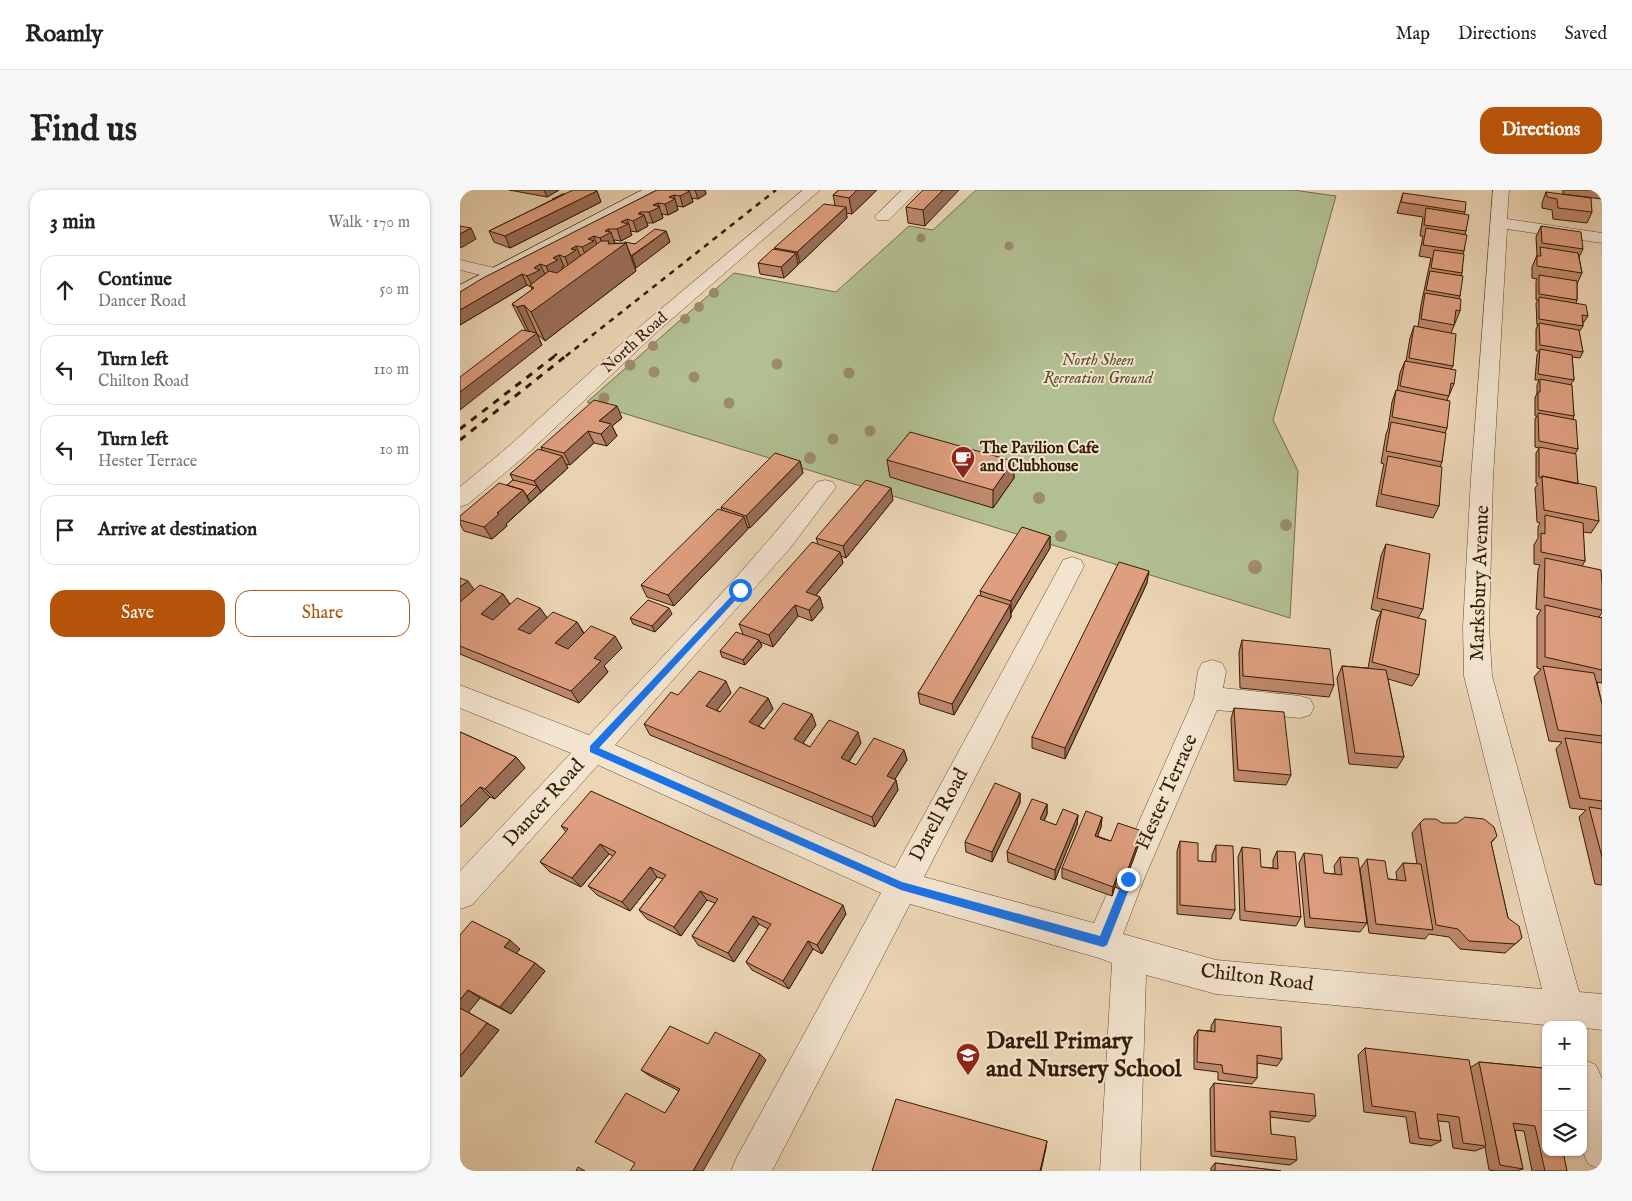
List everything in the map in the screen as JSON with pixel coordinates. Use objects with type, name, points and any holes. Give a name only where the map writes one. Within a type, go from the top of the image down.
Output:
[{"type":"street","points":[[460,292],[649,190]]},
{"type":"street","name":"North Road","points":[[460,499],[517,451],[650,328],[812,190]]},
{"type":"street","points":[[883,217],[910,190]]},
{"type":"street","name":"Marksbury Avenue","points":[[1501,190],[1478,552],[1476,656],[1478,676],[1567,1016]]},
{"type":"street","points":[[1499,223],[1602,238]]},
{"type":"street","points":[[460,265],[493,274]]},
{"type":"street","name":"Dancer Road","points":[[460,894],[740,590],[783,541],[825,487]]},
{"type":"street","name":"Darell Road","points":[[751,1171],[1072,566]]},
{"type":"street","name":"Hester Terrace","points":[[1120,1171],[1116,948],[1128,879],[1210,684],[1300,706]]},
{"type":"street","name":"Chilton Road","points":[[460,696],[593,749],[901,886],[1216,976],[1567,1016],[1602,1012]]},
{"type":"street","points":[[1587,1093],[1602,1150]]},
{"type":"green space","name":"North Sheen Recreation Ground","points":[[976,190],[1293,190],[1336,196],[1273,420],[1298,471],[1290,618],[587,402],[734,273],[836,292],[909,226],[933,230]]},
{"type":"building","points":[[573,190],[597,191],[505,236],[489,231]]},
{"type":"building","points":[[657,190],[690,191],[680,196],[674,195],[669,197],[675,199],[665,204],[658,203],[653,205],[660,207],[649,212],[640,212],[638,214],[644,215],[633,221],[627,219],[621,222],[628,224],[617,229],[608,229],[605,231],[611,232],[600,238],[594,236],[588,239],[594,241],[582,247],[576,246],[571,249],[576,250],[565,257],[559,255],[553,258],[558,260],[546,266],[540,264],[534,268],[540,270],[527,276],[522,274],[460,310],[460,292],[483,278]]},
{"type":"building","points":[[839,190],[857,190],[849,198],[833,195]]},
{"type":"building","points":[[923,190],[943,190],[923,210],[906,207]]},
{"type":"building","points":[[1546,192],[1591,198],[1592,212],[1558,208],[1557,199],[1547,197]]},
{"type":"building","points":[[1403,193],[1466,202],[1465,212],[1401,202]]},
{"type":"building","points":[[824,204],[846,207],[797,252],[774,248]]},
{"type":"building","points":[[1426,208],[1469,215],[1466,231],[1424,225]]},
{"type":"building","points":[[460,226],[471,228],[460,234]]},
{"type":"building","points":[[1541,226],[1581,232],[1583,249],[1542,243]]},
{"type":"building","points":[[1426,228],[1467,235],[1464,251],[1423,245]]},
{"type":"building","points":[[655,229],[666,231],[631,256],[626,243],[624,243],[625,242],[635,244]]},
{"type":"building","points":[[601,241],[609,241],[608,244],[626,243],[531,312],[524,305],[517,307],[512,304],[534,288],[530,285],[549,271],[557,273]]},
{"type":"building","points":[[1540,247],[1578,253],[1582,273],[1537,266],[1537,256],[1541,256]]},
{"type":"building","points":[[773,249],[796,253],[781,267],[758,263]]},
{"type":"building","points":[[1434,250],[1464,254],[1462,273],[1431,268]]},
{"type":"building","points":[[1430,271],[1463,276],[1460,296],[1426,290]]},
{"type":"building","points":[[1539,275],[1577,281],[1577,300],[1539,294]]},
{"type":"building","points":[[1425,293],[1461,299],[1460,311],[1456,310],[1454,325],[1421,319]]},
{"type":"building","points":[[1539,297],[1586,305],[1588,316],[1582,315],[1583,326],[1539,319]]},
{"type":"building","points":[[1539,323],[1579,330],[1583,352],[1540,345]]},
{"type":"building","points":[[1414,326],[1456,334],[1453,366],[1409,358]]},
{"type":"building","points":[[522,330],[537,333],[460,392],[460,377]]},
{"type":"building","points":[[1540,349],[1572,355],[1574,380],[1538,374]]},
{"type":"building","points":[[1405,361],[1456,370],[1454,384],[1451,383],[1449,396],[1400,386]]},
{"type":"building","points":[[1540,379],[1572,385],[1574,416],[1538,410]]},
{"type":"building","points":[[1396,390],[1450,401],[1447,428],[1392,417]]},
{"type":"building","points":[[594,400],[617,406],[599,421],[611,424],[601,434],[588,431],[564,453],[541,447]]},
{"type":"building","points":[[1538,413],[1576,420],[1578,449],[1539,441]]},
{"type":"building","points":[[1391,422],[1446,433],[1442,462],[1386,451]]},
{"type":"building","points":[[910,432],[1013,461],[993,490],[887,460]]},
{"type":"building","points":[[1539,447],[1576,454],[1578,484],[1542,476],[1541,478],[1539,477]]},
{"type":"building","points":[[538,449],[562,456],[534,481],[510,474]]},
{"type":"building","points":[[775,453],[800,461],[746,516],[721,507]]},
{"type":"building","points":[[1388,456],[1442,467],[1439,506],[1381,494]]},
{"type":"building","points":[[1542,476],[1596,487],[1599,521],[1544,510]]},
{"type":"building","points":[[513,480],[537,486],[527,496],[523,490],[507,485]]},
{"type":"building","points":[[866,480],[891,488],[843,546],[816,538]]},
{"type":"building","points":[[499,483],[523,490],[484,527],[460,520],[460,516]]},
{"type":"building","points":[[718,509],[744,517],[668,595],[641,585]]},
{"type":"building","points":[[1545,515],[1583,523],[1585,561],[1541,552],[1541,533],[1545,534]]},
{"type":"building","points":[[1022,527],[1050,536],[1011,601],[980,591]]},
{"type":"building","points":[[812,542],[840,552],[806,592],[820,597],[809,610],[795,605],[769,635],[739,624]]},
{"type":"building","points":[[1386,544],[1430,554],[1423,609],[1377,598]]},
{"type":"building","points":[[1545,558],[1601,570],[1602,610],[1544,597]]},
{"type":"building","points":[[1119,562],[1149,571],[1065,748],[1032,737]]},
{"type":"building","points":[[460,578],[468,581],[460,587]]},
{"type":"building","points":[[480,585],[503,594],[481,614],[493,620],[517,598],[540,608],[518,629],[530,634],[553,612],[577,622],[555,643],[568,649],[591,626],[615,636],[594,658],[601,661],[571,691],[460,646],[460,602]]},
{"type":"building","points":[[978,595],[1010,605],[952,704],[918,693]]},
{"type":"building","points":[[648,600],[669,608],[652,626],[630,618]]},
{"type":"building","points":[[1545,605],[1602,618],[1602,670],[1545,657]]},
{"type":"building","points":[[1382,609],[1426,620],[1419,675],[1372,662]]},
{"type":"building","points":[[736,632],[759,640],[743,660],[720,651]]},
{"type":"building","points":[[1242,640],[1330,649],[1334,685],[1243,676]]},
{"type":"building","points":[[1342,666],[1386,670],[1404,757],[1355,753]]},
{"type":"building","points":[[1543,666],[1594,673],[1602,704],[1602,736],[1558,730]]},
{"type":"building","points":[[699,671],[726,681],[706,706],[720,712],[740,687],[768,698],[749,722],[764,729],[783,703],[812,714],[794,739],[810,747],[829,720],[858,732],[841,758],[856,765],[874,738],[904,750],[887,776],[896,780],[872,817],[644,724],[671,692],[678,695]]},
{"type":"building","points":[[1234,708],[1284,712],[1291,775],[1238,770]]},
{"type":"building","points":[[460,732],[516,757],[485,789],[480,787],[460,807]]},
{"type":"building","points":[[1565,738],[1602,743],[1602,801],[1580,798]]},
{"type":"building","points":[[995,783],[1020,793],[992,852],[965,842]]},
{"type":"building","points":[[591,791],[843,905],[817,945],[808,941],[783,981],[746,962],[771,924],[753,916],[728,953],[692,936],[718,899],[700,891],[674,927],[639,910],[666,875],[650,867],[622,902],[588,886],[616,852],[600,844],[572,878],[540,862],[568,829],[561,826]]},
{"type":"building","points":[[1032,799],[1047,804],[1040,819],[1056,825],[1063,809],[1078,815],[1055,870],[1007,852]]},
{"type":"building","points":[[1589,807],[1602,809],[1602,857]]},
{"type":"building","points":[[1086,811],[1102,817],[1095,836],[1103,839],[1111,841],[1118,823],[1142,831],[1124,880],[1117,877],[1113,887],[1062,868]]},
{"type":"building","points":[[1465,817],[1484,819],[1494,827],[1497,836],[1491,842],[1508,918],[1519,926],[1522,938],[1515,944],[1469,941],[1458,929],[1436,925],[1420,823],[1424,819],[1436,819],[1442,823],[1457,823]]},
{"type":"building","points":[[1180,841],[1198,843],[1198,861],[1216,862],[1216,845],[1233,846],[1235,910],[1180,905]]},
{"type":"building","points":[[1242,847],[1260,849],[1261,867],[1278,869],[1277,851],[1295,852],[1301,917],[1245,911]]},
{"type":"building","points":[[1304,853],[1322,855],[1324,873],[1342,875],[1340,857],[1358,858],[1367,923],[1310,918]]},
{"type":"building","points":[[1367,859],[1385,861],[1388,879],[1406,881],[1403,863],[1421,864],[1433,930],[1376,924]]},
{"type":"building","points":[[472,921],[510,940],[504,947],[535,963],[500,1007],[468,990],[460,1000],[460,935]]},
{"type":"building","points":[[460,1008],[487,1023],[460,1056]]},
{"type":"building","points":[[1215,1019],[1281,1027],[1282,1059],[1257,1055],[1257,1078],[1223,1073],[1222,1065],[1197,1062],[1198,1030],[1215,1032]]},
{"type":"building","points":[[670,1026],[708,1044],[715,1032],[760,1054],[693,1171],[630,1171],[635,1163],[595,1142],[626,1093],[665,1113],[680,1089],[641,1070]]},
{"type":"building","points":[[1365,1048],[1469,1060],[1486,1146],[1463,1143],[1459,1117],[1437,1114],[1441,1141],[1419,1138],[1415,1112],[1372,1106]]},
{"type":"building","points":[[1479,1062],[1542,1068],[1542,1156],[1564,1156],[1567,1171],[1545,1171],[1535,1126],[1513,1123],[1523,1169],[1500,1165]]},
{"type":"building","points":[[1214,1083],[1314,1094],[1316,1116],[1270,1111],[1271,1134],[1295,1137],[1297,1160],[1215,1151]]},
{"type":"building","points":[[896,1099],[1047,1141],[1040,1171],[872,1171]]},
{"type":"building","points":[[1215,1163],[1281,1171],[1215,1171]]},
{"type":"building","points":[[578,1167],[585,1171],[576,1171]]},
{"type":"railway","points":[[566,356],[776,190]]},
{"type":"railway","points":[[460,429],[556,355]]},
{"type":"railway","points":[[460,440],[567,355]]},
{"type":"place","name":"The Pavilion Cafe and Clubhouse","points":[[963,479]]},
{"type":"place","name":"Darell Primary and Nursery School","points":[[968,1076]]},
{"type":"route","points":[[740,590],[593,749],[901,886],[1103,942],[1128,879]]}]
